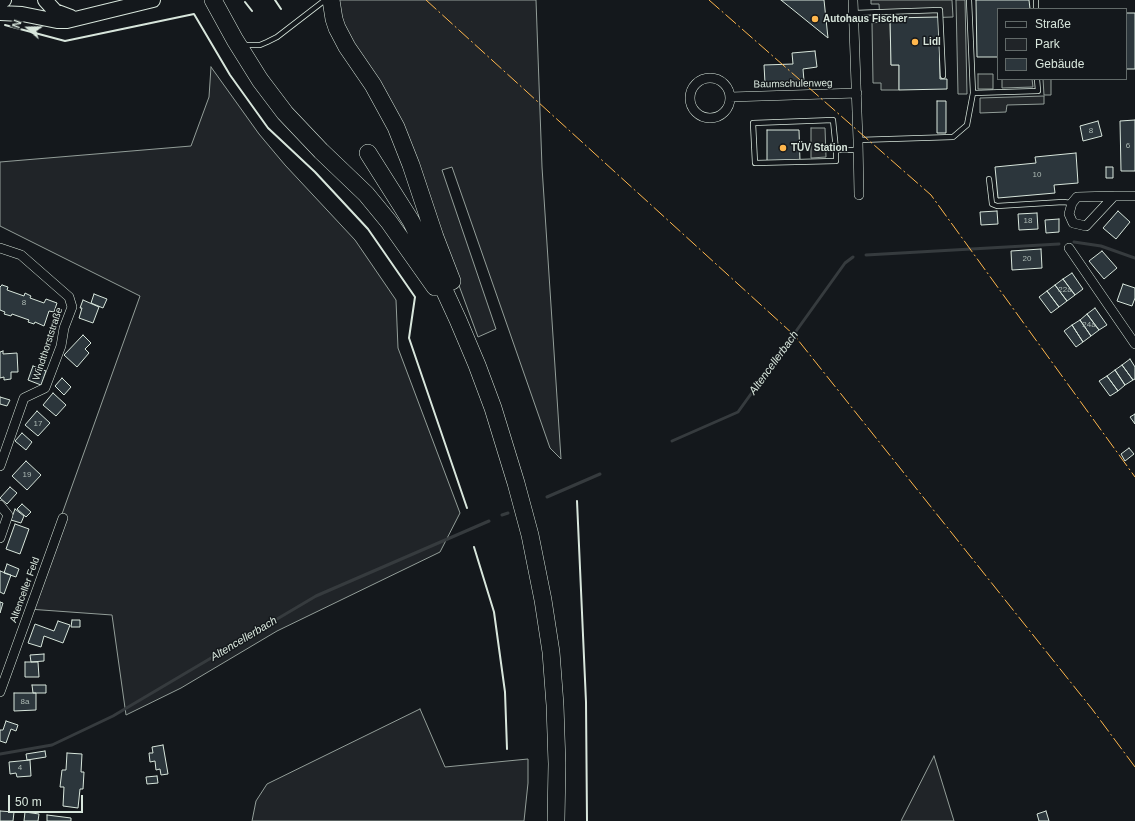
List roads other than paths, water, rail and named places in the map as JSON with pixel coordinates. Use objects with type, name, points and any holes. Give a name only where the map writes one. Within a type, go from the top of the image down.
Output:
[{"type":"highway","points":[[213,0],[235,40],[260,80],[285,112],[321,151],[366,194],[389,222],[458,320]]},
{"type":"highway","points":[[331,0],[337,28],[347,47],[373,85],[396,127],[412,165],[435,237],[479,344],[477,365]]},
{"type":"highway","points":[[368,153],[411,221],[429,256],[458,320],[493,408],[514,476],[530,535],[543,600],[551,652],[557,764],[556,821]]},
{"type":"main road","points":[[0,2],[4,0]]},
{"type":"main road","points":[[45,0],[50,8],[60,14],[72,17],[87,17]]},
{"type":"main road","points":[[0,13],[11,12],[62,22],[153,0]]},
{"type":"street","points":[[853,0],[859,195]]},
{"type":"street","points":[[709,77],[724,83],[727,86],[730,97],[730,102],[725,111],[721,115],[711,118],[701,116],[696,113],[690,99],[692,88],[695,84],[704,78],[709,77]]},
{"type":"street","name":"Baumschulenweg","points":[[730,97],[857,94]]},
{"type":"street","points":[[1114,196],[1086,226],[1073,223],[1069,214],[1072,203],[1078,197],[1114,196],[1135,196]]},
{"type":"street","name":"Windthorststraße","points":[[0,248],[21,256],[69,297],[72,307],[45,388],[24,398],[0,466]]},
{"type":"street","points":[[1069,248],[1135,344]]},
{"type":"street","points":[[0,506],[8,515],[0,538]]},
{"type":"street","name":"Altenceller Feld","points":[[0,692],[63,518]]},
{"type":"lane","points":[[235,40],[246,45],[260,45],[267,42],[277,37],[325,0]]},
{"type":"lane","points":[[858,140],[953,137],[967,125],[973,93],[969,0]]},
{"type":"lane","points":[[854,13],[940,10],[943,76]]},
{"type":"lane","points":[[973,93],[1038,91],[1037,80]]},
{"type":"lane","points":[[833,120],[836,150],[836,161],[755,163],[753,123],[833,120]]},
{"type":"lane","points":[[836,150],[858,150]]},
{"type":"lane","points":[[990,179],[992,204],[997,206],[1063,202],[1072,203]]},
{"type":"waterway","name":"Altencellerbach","points":[[1074,242],[1101,246],[1135,258]]},
{"type":"waterway","name":"Altencellerbach","points":[[866,255],[1059,244]]},
{"type":"waterway","name":"Altencellerbach","points":[[672,441],[738,412],[845,263],[853,257]]},
{"type":"waterway","name":"Altencellerbach","points":[[547,497],[600,474]]},
{"type":"waterway","name":"Altencellerbach","points":[[502,515],[508,513]]},
{"type":"waterway","name":"Altencellerbach","points":[[0,754],[52,745],[113,716],[316,596],[489,521]]},
{"type":"place","name":"Autohaus Fischer","points":[[815,19]]},
{"type":"place","name":"Lidl","points":[[915,42]]},
{"type":"place","name":"TÜV Station","points":[[783,148]]}]
